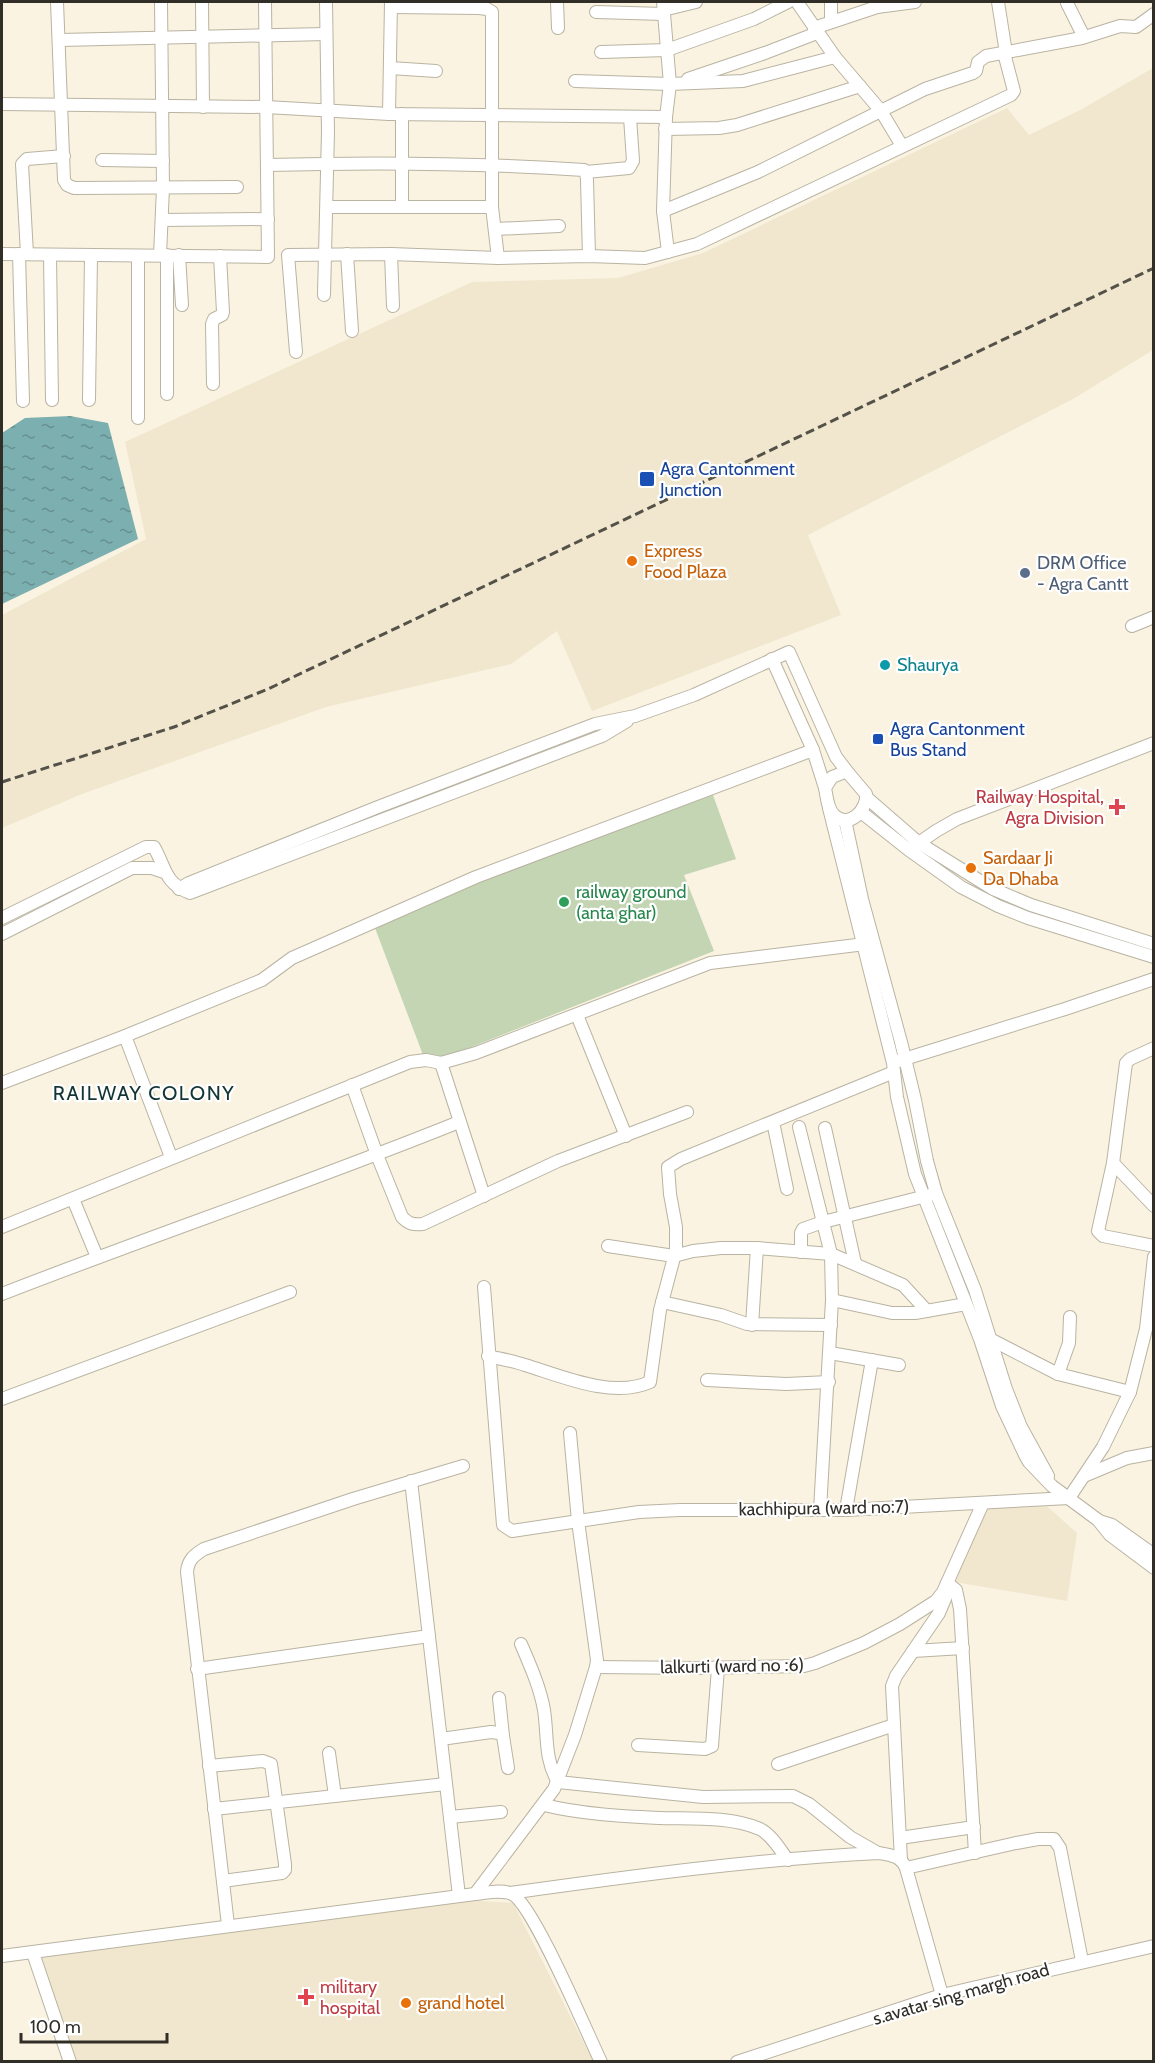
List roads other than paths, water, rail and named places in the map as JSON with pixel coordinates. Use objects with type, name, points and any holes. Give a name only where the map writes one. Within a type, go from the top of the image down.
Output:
[{"type":"street","points":[[57,2],[64,180],[69,188],[237,187]]},
{"type":"street","points":[[161,2],[162,220],[183,305]]},
{"type":"street","points":[[202,2],[203,107]]},
{"type":"street","points":[[265,2],[268,256]]},
{"type":"street","points":[[324,295],[328,112],[326,2]]},
{"type":"street","points":[[557,2],[558,28]]},
{"type":"street","points":[[596,12],[664,8],[696,2]]},
{"type":"street","points":[[601,52],[667,50],[754,19],[788,2]]},
{"type":"street","points":[[797,2],[835,57],[881,111],[902,146]]},
{"type":"street","points":[[831,2],[831,22]]},
{"type":"street","points":[[673,84],[765,53],[831,22],[877,4],[915,2]]},
{"type":"street","points":[[2,254],[268,256],[391,254],[498,258],[588,256],[645,258],[697,244],[1012,93],[1014,91],[1005,53],[998,2]]},
{"type":"street","points":[[1067,3],[1084,37]]},
{"type":"street","points":[[402,207],[401,165],[390,68],[391,4],[487,9],[492,12],[492,207],[498,258]]},
{"type":"street","points":[[664,8],[667,50],[673,84],[666,123],[663,211],[668,252]]},
{"type":"street","points":[[663,211],[758,172],[925,89],[972,73],[976,71],[978,62],[986,56],[1084,37],[1120,26],[1136,27],[1154,14]]},
{"type":"street","points":[[60,40],[326,34]]},
{"type":"street","points":[[575,81],[673,84],[743,81],[835,57]]},
{"type":"street","points":[[390,68],[436,71]]},
{"type":"street","points":[[2,104],[266,107],[396,114],[630,117],[719,128],[737,125],[860,86]]},
{"type":"street","points":[[267,165],[327,163],[492,166],[584,170],[586,172],[629,168],[633,161],[630,117]]},
{"type":"street","points":[[23,401],[22,164],[27,159],[64,156]]},
{"type":"street","points":[[102,160],[163,161]]},
{"type":"street","points":[[586,172],[588,256]]},
{"type":"street","points":[[327,207],[492,207]]},
{"type":"street","points":[[162,220],[268,219]]},
{"type":"street","points":[[495,229],[559,226]]},
{"type":"street","points":[[347,254],[352,331]]},
{"type":"street","points":[[391,254],[393,306]]},
{"type":"street","points":[[50,255],[52,400]]},
{"type":"street","points":[[89,400],[92,255]]},
{"type":"street","points":[[166,394],[169,255]]},
{"type":"street","points":[[288,255],[296,352]]},
{"type":"street","points":[[138,256],[138,418]]},
{"type":"street","points":[[213,384],[212,324],[214,319],[223,312],[220,256]]},
{"type":"street","points":[[1132,626],[1154,617]]},
{"type":"street","points":[[2,918],[146,847],[154,847],[164,872],[179,889],[190,893],[602,736],[635,716],[694,695],[790,652],[836,757],[866,797],[914,847],[961,887],[1028,918],[1154,957]]},
{"type":"street","points":[[772,659],[813,750],[825,788],[868,944],[897,1064],[897,1097],[915,1174],[930,1195],[975,1290],[985,1339]]},
{"type":"street","points":[[914,847],[957,819],[1154,743]]},
{"type":"street","points":[[2,1083],[262,980],[292,958],[476,877],[813,750]]},
{"type":"street","points":[[825,788],[832,777],[841,773],[849,774]]},
{"type":"street","points":[[829,808],[836,817],[845,820],[853,818],[861,812],[866,797]]},
{"type":"street","points":[[861,812],[914,847],[1002,893],[1031,905],[1154,944]]},
{"type":"street","points":[[845,820],[868,944]]},
{"type":"street","points":[[2,934],[132,868],[152,867],[164,872]]},
{"type":"street","points":[[40,898],[47,910]]},
{"type":"street","points":[[2,1227],[73,1200],[171,1157],[419,1060],[441,1063],[476,1053],[714,962],[868,944]]},
{"type":"street","points":[[484,1287],[488,1356],[586,1384],[615,1387],[646,1384],[651,1378],[662,1302],[674,1256],[676,1227],[668,1167],[681,1158],[773,1122],[897,1064],[1154,979]]},
{"type":"street","points":[[577,1015],[626,1136]]},
{"type":"street","points":[[125,1036],[171,1157]]},
{"type":"street","points":[[1154,1048],[1126,1063],[1113,1163],[1098,1232],[1103,1236],[1154,1246]]},
{"type":"street","points":[[441,1063],[484,1196]]},
{"type":"street","points":[[352,1085],[402,1217],[413,1225],[423,1224],[558,1161],[687,1112]]},
{"type":"street","points":[[2,1294],[377,1155],[459,1122]]},
{"type":"street","points":[[773,1122],[787,1189]]},
{"type":"street","points":[[799,1127],[831,1254],[829,1382],[820,1510]]},
{"type":"street","points":[[825,1128],[855,1263]]},
{"type":"street","points":[[1113,1163],[1154,1206]]},
{"type":"street","points":[[801,1252],[803,1229],[930,1195]]},
{"type":"street","points":[[930,1195],[966,1304],[1000,1372],[1021,1427],[1052,1486],[1098,1520],[1110,1535],[1152,1560]]},
{"type":"street","points":[[73,1200],[97,1257]]},
{"type":"street","points":[[608,1246],[674,1256],[710,1248],[758,1248],[831,1254],[903,1285],[927,1311]]},
{"type":"street","points":[[752,1325],[758,1248]]},
{"type":"street","points":[[1070,1498],[1117,1422],[1131,1392],[1150,1331],[1154,1257]]},
{"type":"street","points":[[2,1399],[290,1292]]},
{"type":"street","points":[[832,1299],[892,1313],[927,1311],[966,1304]]},
{"type":"street","points":[[662,1302],[721,1315],[752,1325],[831,1325]]},
{"type":"street","points":[[1058,1374],[1069,1343],[1070,1317]]},
{"type":"street","points":[[985,1339],[1058,1374],[1131,1392]]},
{"type":"street","points":[[830,1353],[899,1365]]},
{"type":"street","name":"kachhipura (ward no:7)","points":[[488,1356],[503,1525],[512,1531],[639,1512],[846,1510],[1070,1498]]},
{"type":"street","points":[[846,1510],[872,1360]]},
{"type":"street","points":[[707,1380],[786,1384],[829,1382]]},
{"type":"street","points":[[475,1894],[558,1782],[596,1667],[570,1433]]},
{"type":"street","points":[[1083,1477],[1127,1458],[1154,1453]]},
{"type":"street","points":[[228,1925],[197,1669],[188,1564],[198,1552],[204,1549],[462,1466]]},
{"type":"street","points":[[411,1481],[459,1896]]},
{"type":"street","points":[[942,1995],[903,1864],[892,1686],[896,1676],[945,1601],[946,1585],[983,1503]]},
{"type":"street","points":[[946,1585],[955,1588],[958,1596],[975,1853]]},
{"type":"street","name":"lalkurti (ward no :6)","points":[[596,1667],[804,1666],[864,1643],[930,1605],[940,1596],[946,1585]]},
{"type":"street","points":[[197,1669],[429,1636]]},
{"type":"street","points":[[521,1644],[541,1697],[549,1764],[558,1782]]},
{"type":"street","points":[[913,1651],[963,1648]]},
{"type":"street","points":[[638,1745],[705,1749],[712,1746],[718,1668]]},
{"type":"street","points":[[499,1698],[508,1768]]},
{"type":"street","points":[[778,1764],[894,1725]]},
{"type":"street","points":[[441,1739],[491,1732],[499,1732],[503,1736]]},
{"type":"street","points":[[330,1753],[334,1796]]},
{"type":"street","points":[[209,1766],[268,1761],[273,1769],[285,1870],[277,1874],[223,1881]]},
{"type":"street","points":[[558,1782],[703,1797],[794,1796],[809,1804],[850,1837],[903,1864],[1049,1838],[1057,1842],[1060,1848],[1082,1961]]},
{"type":"street","points":[[214,1809],[446,1784]]},
{"type":"street","points":[[543,1805],[573,1812],[709,1819],[741,1824],[766,1833],[788,1860]]},
{"type":"street","points":[[450,1817],[501,1812]]},
{"type":"street","points":[[900,1838],[974,1827]]},
{"type":"street","points":[[2,1956],[475,1894],[502,1891],[510,1893],[619,1878],[879,1853]]},
{"type":"street","points":[[510,1893],[523,1904],[536,1926],[600,2061]]},
{"type":"street","name":"s.avatar sing margh road","points":[[737,2061],[942,1995],[1154,1946]]},
{"type":"street","points":[[33,1953],[70,2061]]},
{"type":"water","points":[[70,416],[108,423],[138,539],[2,604],[2,433],[25,418]]},
{"type":"railway","points":[[2,782],[174,727],[268,689],[1154,268]]},
{"type":"place","name":"Agra Cantonment Junction","points":[[647,479]]},
{"type":"place","name":"Express Food Plaza","points":[[632,561]]},
{"type":"place","name":"DRM Office - Agra Cantt","points":[[1025,573]]},
{"type":"place","name":"Shaurya","points":[[885,665]]},
{"type":"place","name":"Agra Cantonment Bus Stand","points":[[878,739]]},
{"type":"place","name":"Railway Hospital, Agra Division","points":[[1117,807]]},
{"type":"place","name":"Sardaar Ji Da Dhaba","points":[[971,868]]},
{"type":"place","name":"railway ground (anta ghar)","points":[[564,902]]},
{"type":"place","name":"military hospital","points":[[306,1997]]},
{"type":"place","name":"grand hotel","points":[[406,2003]]},
{"type":"district","name":"RAILWAY COLONY","points":[[144,1093]]}]
